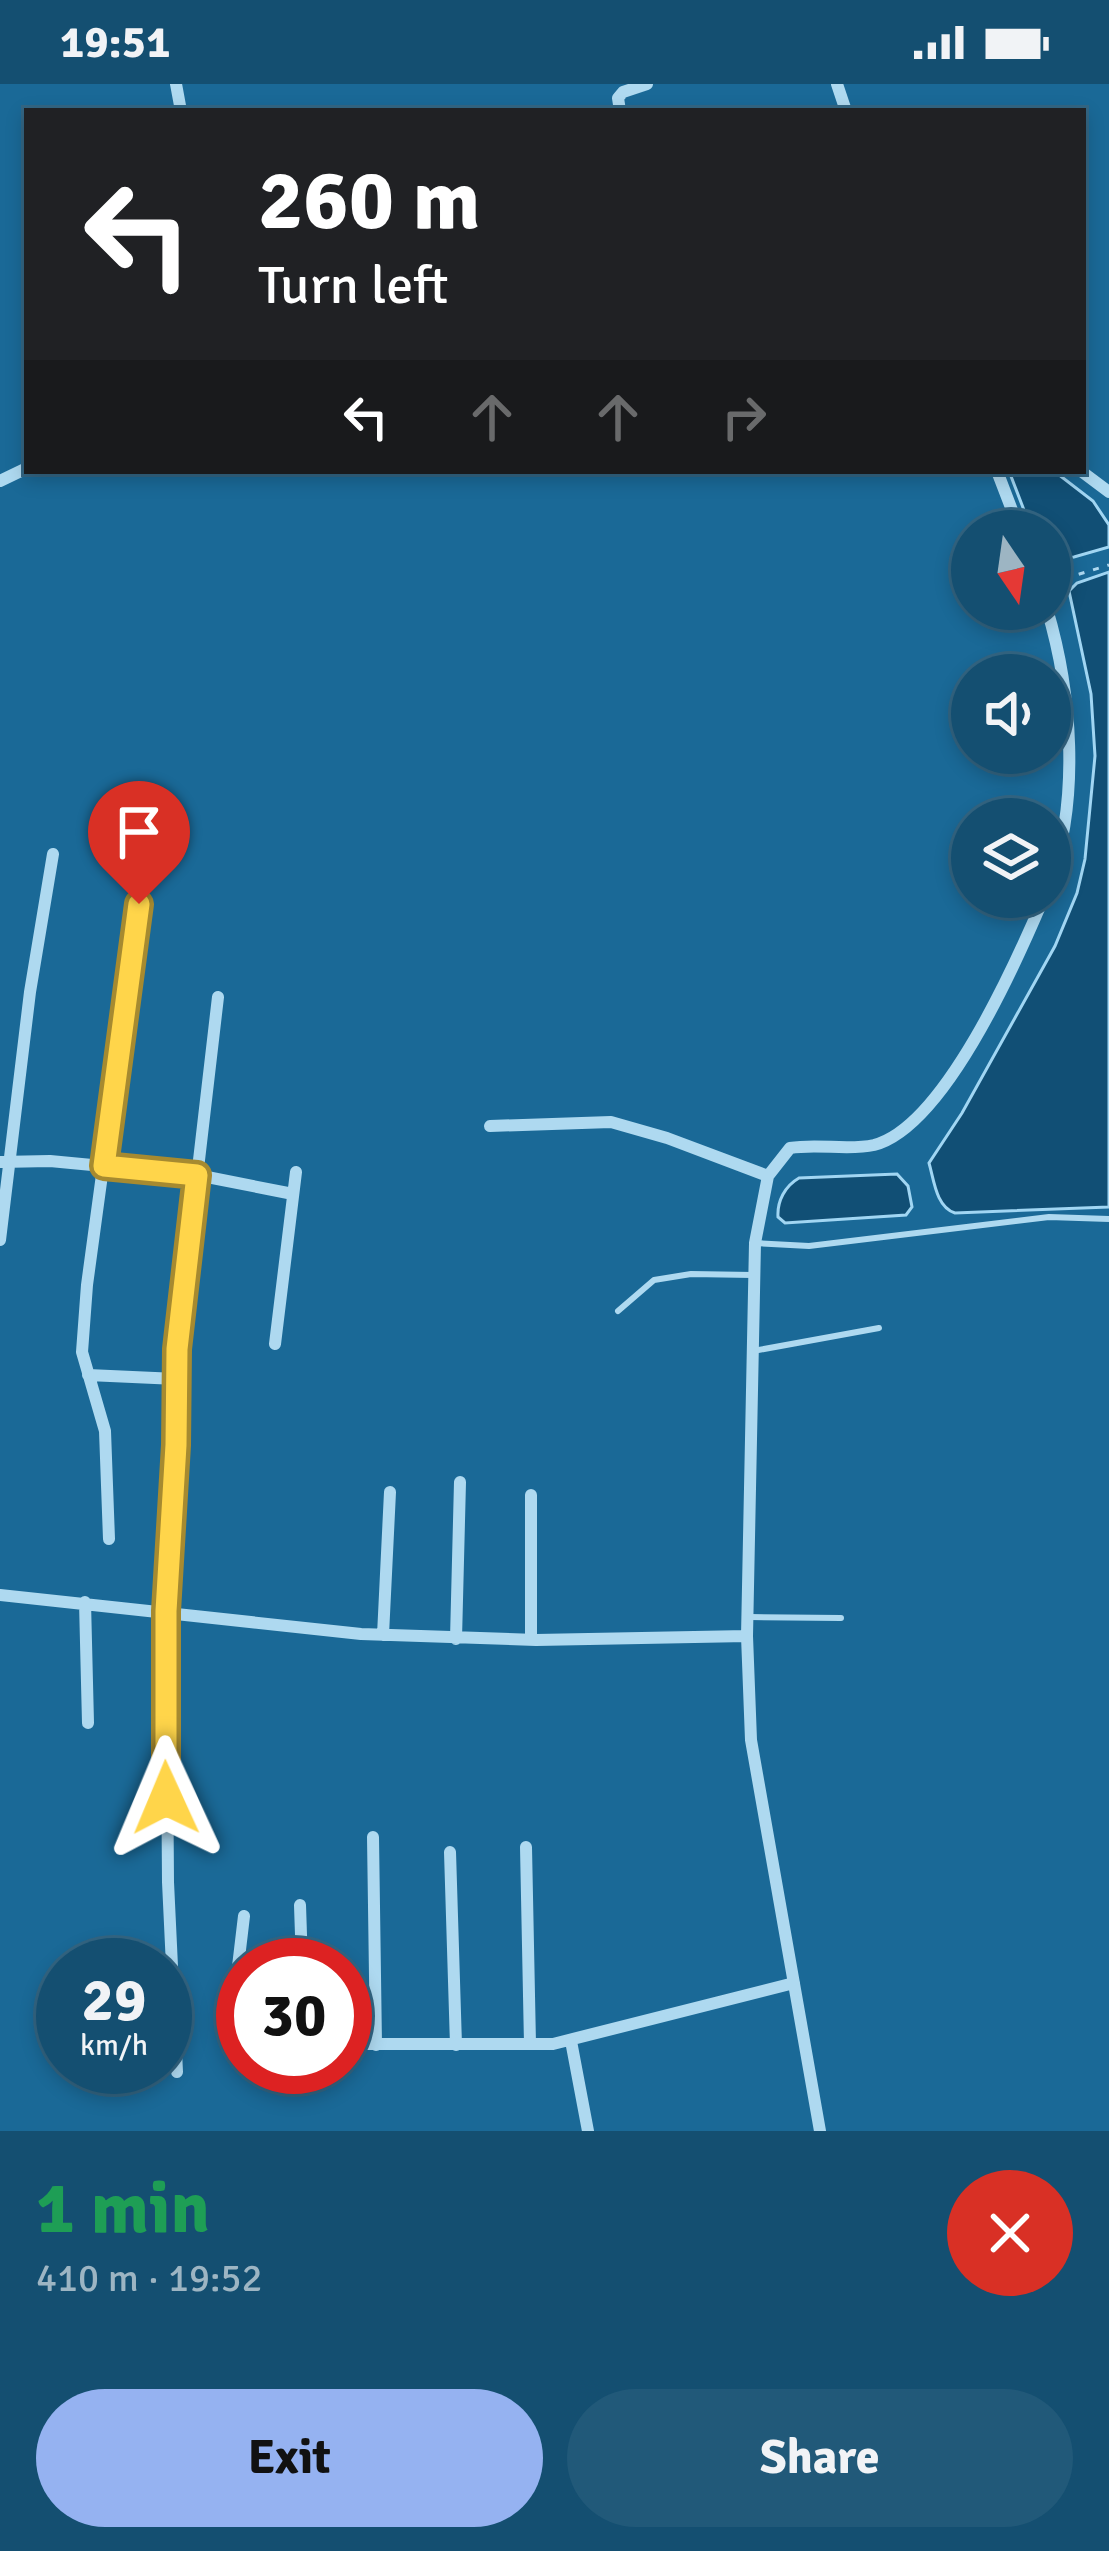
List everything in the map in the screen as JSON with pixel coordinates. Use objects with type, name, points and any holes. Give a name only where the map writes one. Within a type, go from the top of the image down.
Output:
[{"type":"street","points":[[620,108],[622,92],[647,84]]},
{"type":"street","points":[[998,474],[1012,510]]},
{"type":"street","points":[[1051,630],[1068,761],[1066,798]]},
{"type":"street","points":[[0,1240],[6,1162],[52,854]]},
{"type":"street","points":[[109,1539],[105,1431],[82,1352],[139,904]]},
{"type":"street","points":[[820,2131],[751,1740],[747,1617],[755,1243],[768,1176],[790,1148],[874,1144],[897,1134],[917,1116],[970,1048],[1034,918]]},
{"type":"street","points":[[171,1938],[166,1611],[177,1379],[218,997]]},
{"type":"street","points":[[490,1126],[611,1122],[768,1176]]},
{"type":"street","points":[[6,1162],[31,1160],[197,1175],[292,1194]]},
{"type":"street","points":[[275,1344],[296,1172]]},
{"type":"street","points":[[88,1375],[177,1379]]},
{"type":"street","points":[[456,1639],[460,1482]]},
{"type":"street","points":[[383,1635],[390,1492]]},
{"type":"street","points":[[531,1495],[531,1640]]},
{"type":"street","points":[[0,1595],[383,1635],[531,1640],[747,1636]]},
{"type":"street","points":[[85,1602],[88,1723]]},
{"type":"street","points":[[373,1837],[376,2045]]},
{"type":"street","points":[[526,1847],[530,2044]]},
{"type":"street","points":[[449,1852],[456,2045]]},
{"type":"street","points":[[300,1905],[301,1938]]},
{"type":"street","points":[[241,1938],[244,1916]]},
{"type":"street","points":[[372,2045],[571,2041],[658,2014],[794,1983]]},
{"type":"street","points":[[571,2041],[588,2131]]},
{"type":"lane","points":[[755,1243],[809,1246],[1049,1217],[1109,1219]]},
{"type":"lane","points":[[618,1311],[654,1280],[691,1274],[754,1275]]},
{"type":"lane","points":[[751,1351],[879,1328]]},
{"type":"lane","points":[[747,1617],[841,1618]]},
{"type":"path","points":[[1071,577],[1109,565]]},
{"type":"water","points":[[1010,474],[1058,474],[1093,501],[1109,525],[1109,547],[1074,557],[1071,510],[1024,510]]},
{"type":"water","points":[[1109,572],[1109,1207],[955,1213],[940,1199],[929,1163],[962,1113],[1067,918],[1071,918],[1085,859],[1095,756],[1091,694],[1071,600],[1071,589]]},
{"type":"water","points":[[897,1174],[908,1186],[912,1207],[906,1215],[785,1223],[778,1217],[783,1194],[799,1178]]},
{"type":"route","points":[[139,904],[104,1166],[197,1175],[177,1349],[166,1611],[166,1798]]}]
